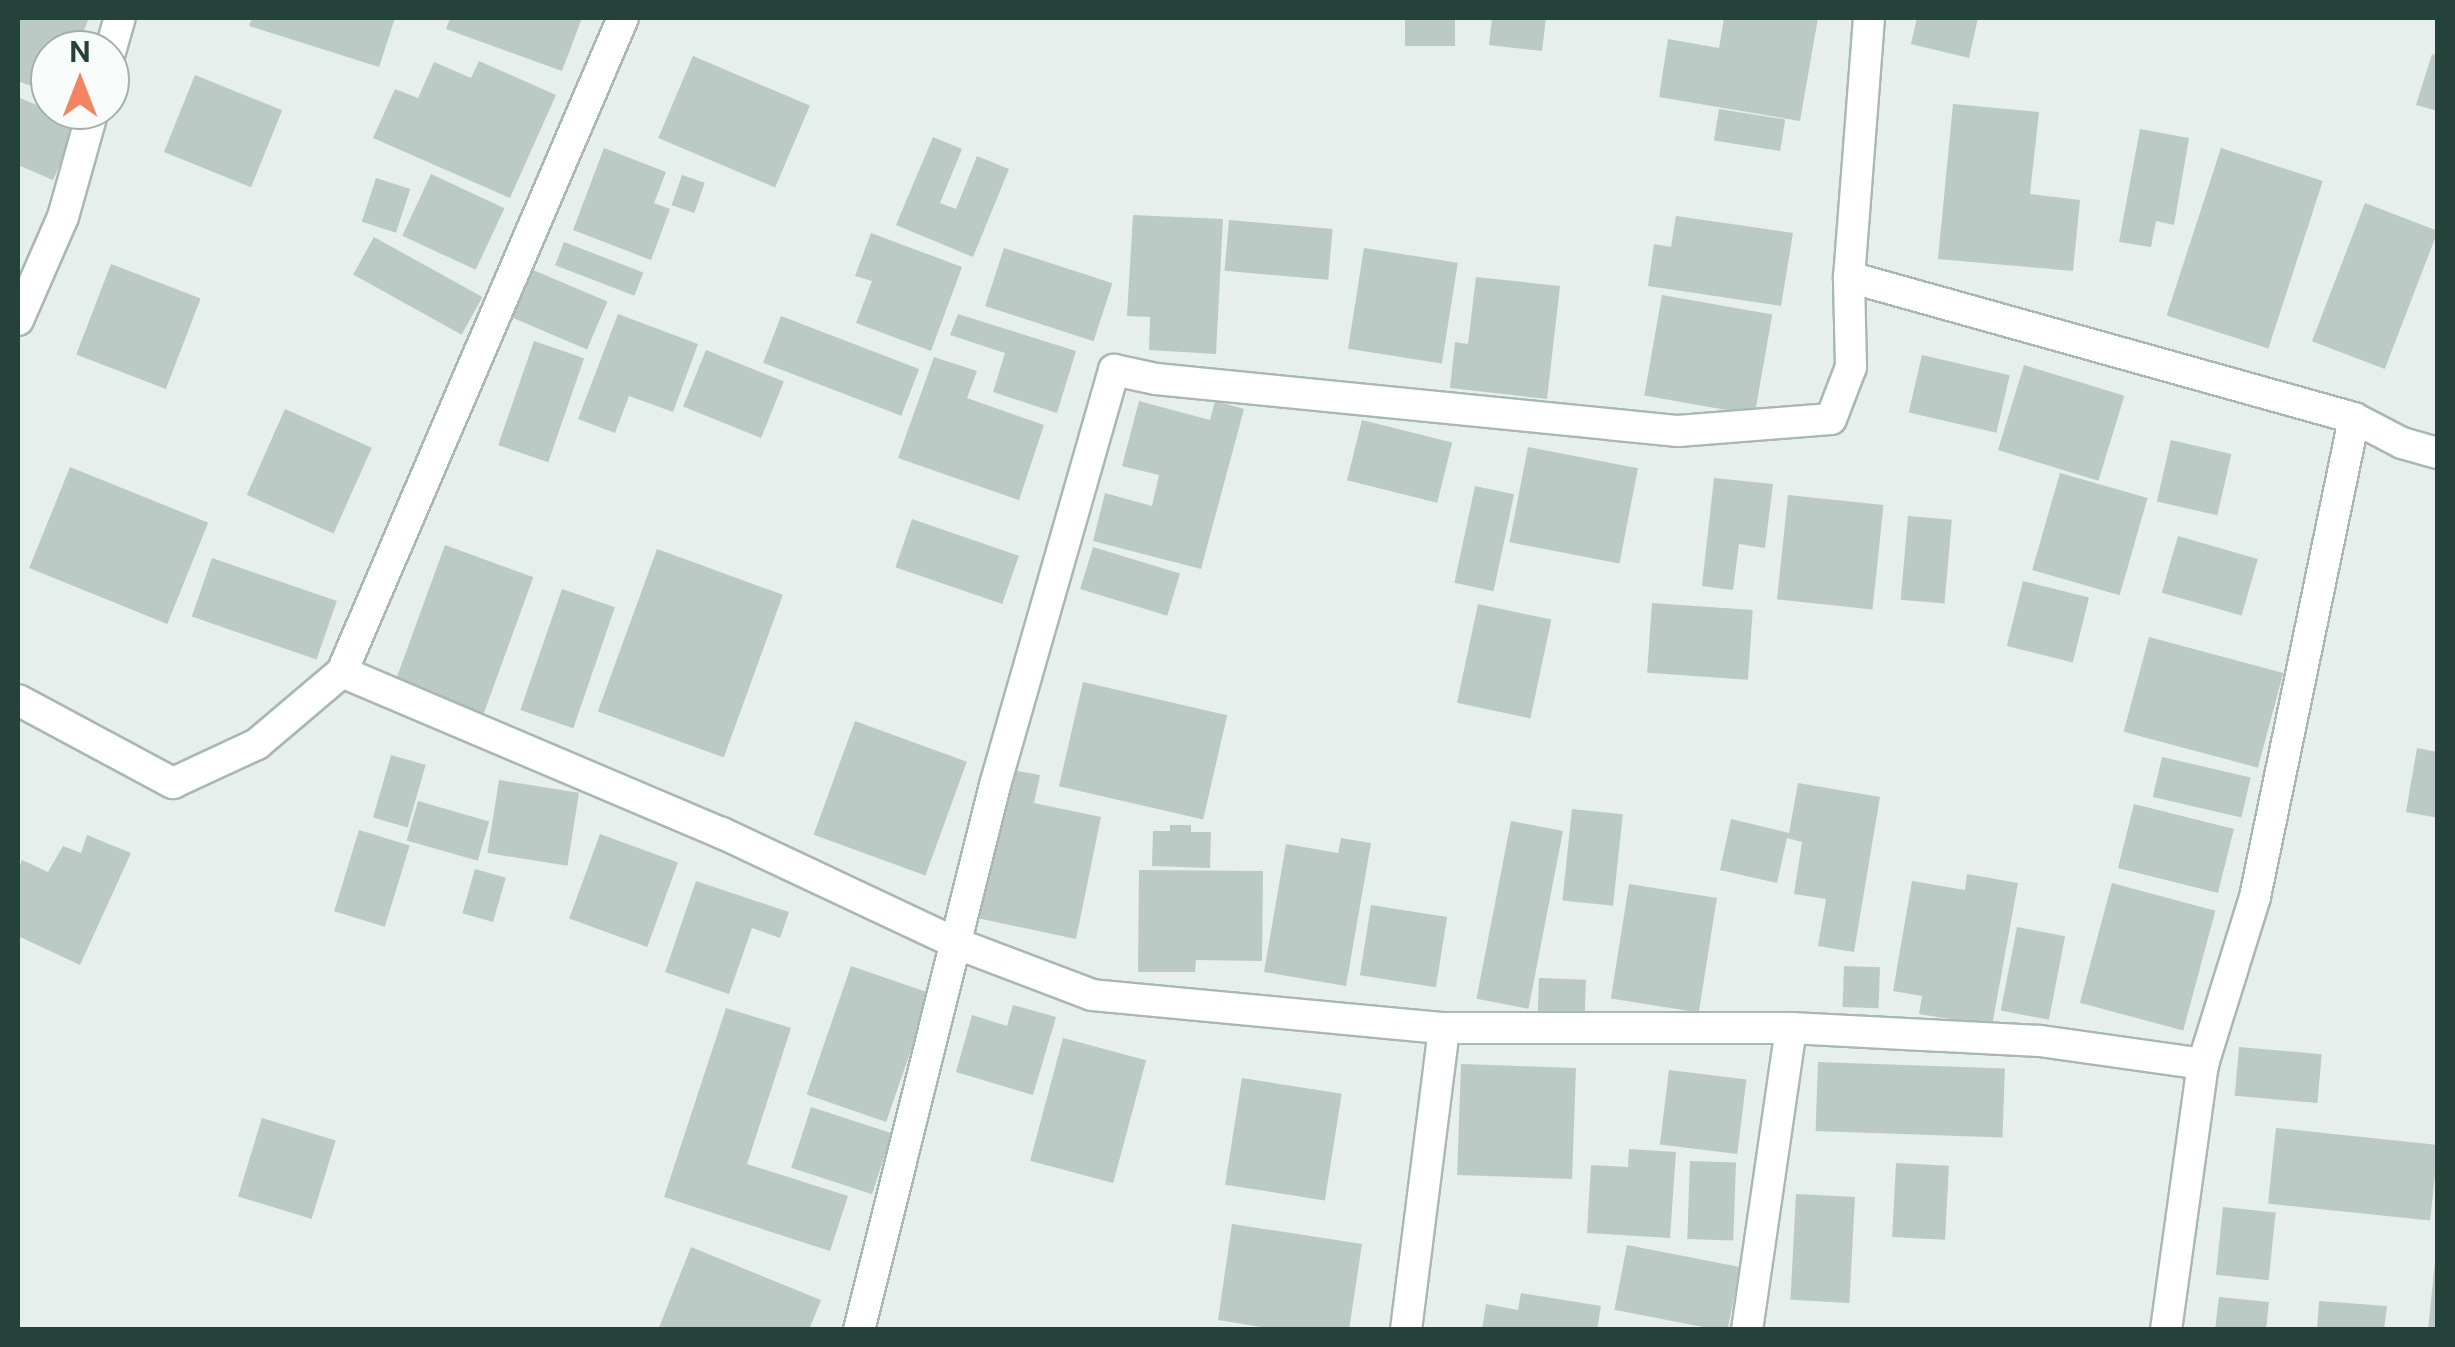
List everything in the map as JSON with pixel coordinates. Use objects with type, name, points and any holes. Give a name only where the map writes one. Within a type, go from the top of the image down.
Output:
[{"type":"street","points":[[18,700],[173,782],[256,744],[342,672],[623,18]]},
{"type":"street","points":[[858,1330],[907,1121],[958,944],[995,785],[1114,370],[1156,380],[1678,431],[1831,419],[1851,366],[1849,277],[1869,18]]},
{"type":"street","points":[[18,320],[63,217],[88,130]]},
{"type":"street","points":[[1849,277],[2354,418],[2402,443],[2438,453]]},
{"type":"street","points":[[2166,1330],[2203,1064],[2255,897],[2354,418]]},
{"type":"street","points":[[342,672],[722,833],[958,944],[1092,995],[1444,1028],[1791,1028],[2040,1041],[2203,1064]]},
{"type":"street","points":[[1406,1330],[1444,1028]]},
{"type":"street","points":[[1748,1330],[1791,1028]]},
{"type":"building","points":[[18,18],[89,18],[84,30],[30,30],[30,86],[18,81]]},
{"type":"building","points":[[252,18],[395,18],[379,67],[249,26]]},
{"type":"building","points":[[450,18],[582,18],[562,71],[446,29]]},
{"type":"building","points":[[1405,18],[1455,18],[1455,46],[1405,46]]},
{"type":"building","points":[[1492,18],[1546,18],[1542,51],[1489,45]]},
{"type":"building","points":[[1724,18],[1818,18],[1800,121],[1659,97],[1668,39],[1719,48]]},
{"type":"building","points":[[1917,18],[1978,18],[1969,58],[1911,44]]},
{"type":"building","points":[[2432,54],[2438,56],[2438,111],[2416,105]]},
{"type":"building","points":[[693,56],[810,106],[775,188],[658,138]]},
{"type":"building","points":[[479,61],[556,95],[510,198],[373,138],[395,89],[418,98],[434,62],[471,78]]},
{"type":"building","points":[[195,75],[282,110],[251,187],[164,152]]},
{"type":"building","points":[[18,97],[30,102],[30,130],[75,130],[53,180],[18,165]]},
{"type":"building","points":[[1953,104],[2039,112],[2030,194],[2080,200],[2073,271],[1938,259]]},
{"type":"building","points":[[1719,109],[1785,119],[1780,151],[1714,141]]},
{"type":"building","points":[[2140,129],[2189,138],[2174,225],[2156,221],[2151,247],[2119,242]]},
{"type":"building","points":[[933,137],[962,149],[940,203],[956,209],[977,156],[1009,169],[973,257],[896,225]]},
{"type":"building","points":[[604,148],[666,172],[654,203],[670,209],[651,260],[573,230]]},
{"type":"building","points":[[2221,148],[2323,181],[2268,348],[2167,315]]},
{"type":"building","points":[[431,174],[504,208],[476,270],[402,236]]},
{"type":"building","points":[[682,175],[705,183],[694,213],[672,205]]},
{"type":"building","points":[[376,178],[410,189],[396,233],[362,222]]},
{"type":"building","points":[[2365,203],[2438,231],[2385,369],[2312,341]]},
{"type":"building","points":[[1133,215],[1223,219],[1216,354],[1149,350],[1150,317],[1127,316]]},
{"type":"building","points":[[1676,216],[1793,233],[1781,306],[1648,286],[1654,244],[1671,247]]},
{"type":"building","points":[[1229,220],[1333,229],[1328,280],[1225,271]]},
{"type":"building","points":[[871,233],[962,267],[931,351],[856,323],[872,281],[855,276]]},
{"type":"building","points":[[374,237],[482,297],[462,335],[353,275]]},
{"type":"building","points":[[564,242],[643,272],[634,296],[555,265]]},
{"type":"building","points":[[1004,248],[1112,283],[1094,341],[985,306]]},
{"type":"building","points":[[1364,248],[1458,263],[1442,364],[1348,349]]},
{"type":"building","points":[[111,264],[201,298],[166,389],[76,355]]},
{"type":"building","points":[[519,264],[607,302],[587,349],[499,312]]},
{"type":"building","points":[[1476,277],[1560,286],[1547,399],[1450,388],[1455,342],[1468,344]]},
{"type":"building","points":[[1662,295],[1772,314],[1755,415],[1644,395]]},
{"type":"building","points":[[618,314],[698,344],[673,412],[629,396],[615,433],[578,419]]},
{"type":"building","points":[[958,314],[1076,351],[1057,413],[993,392],[1005,353],[950,335]]},
{"type":"building","points":[[781,316],[919,369],[901,416],[763,363]]},
{"type":"building","points":[[534,341],[584,358],[548,462],[498,445]]},
{"type":"building","points":[[706,350],[784,381],[761,438],[683,407]]},
{"type":"building","points":[[1922,355],[2010,375],[1996,433],[1909,412]]},
{"type":"building","points":[[934,357],[977,371],[967,398],[1044,425],[1019,500],[898,458]]},
{"type":"building","points":[[2024,365],[2124,396],[2098,481],[1998,450]]},
{"type":"building","points":[[1139,401],[1210,420],[1215,401],[1244,409],[1201,569],[1093,541],[1105,493],[1152,506],[1159,475],[1122,466]]},
{"type":"building","points":[[285,409],[372,448],[334,534],[247,495]]},
{"type":"building","points":[[1362,420],[1452,442],[1437,503],[1347,480]]},
{"type":"building","points":[[2171,440],[2231,454],[2217,515],[2157,501]]},
{"type":"building","points":[[1528,447],[1638,468],[1619,564],[1509,542]]},
{"type":"building","points":[[70,467],[208,523],[167,624],[29,568]]},
{"type":"building","points":[[2060,473],[2147,498],[2120,595],[2032,570]]},
{"type":"building","points":[[1714,478],[1773,484],[1765,548],[1739,544],[1733,590],[1702,586]]},
{"type":"building","points":[[1475,486],[1514,494],[1494,591],[1454,583]]},
{"type":"building","points":[[1788,495],[1883,505],[1872,609],[1777,599]]},
{"type":"building","points":[[1908,516],[1952,520],[1945,604],[1901,600]]},
{"type":"building","points":[[912,519],[1019,556],[1002,604],[895,567]]},
{"type":"building","points":[[2178,536],[2258,559],[2242,616],[2162,593]]},
{"type":"building","points":[[445,545],[533,577],[483,716],[394,684]]},
{"type":"building","points":[[1093,547],[1180,574],[1167,616],[1080,589]]},
{"type":"building","points":[[657,549],[783,595],[724,757],[598,712]]},
{"type":"building","points":[[212,558],[337,601],[317,660],[192,617]]},
{"type":"building","points":[[2023,581],[2089,597],[2073,662],[2007,646]]},
{"type":"building","points":[[562,589],[615,607],[573,728],[520,710]]},
{"type":"building","points":[[1652,603],[1753,610],[1748,680],[1647,673]]},
{"type":"building","points":[[1478,604],[1551,620],[1530,718],[1457,703]]},
{"type":"building","points":[[2149,637],[2283,673],[2258,768],[2124,732]]},
{"type":"building","points":[[1083,682],[1227,715],[1203,820],[1059,786]]},
{"type":"building","points":[[855,721],[967,762],[925,875],[814,835]]},
{"type":"building","points":[[2417,748],[2438,752],[2438,818],[2406,812]]},
{"type":"building","points":[[391,755],[426,765],[408,827],[373,817]]},
{"type":"building","points":[[2162,757],[2251,777],[2241,817],[2153,797]]},
{"type":"building","points":[[1007,769],[1040,775],[1034,803],[1101,817],[1076,939],[977,918]]},
{"type":"building","points":[[499,780],[579,793],[567,866],[487,853]]},
{"type":"building","points":[[1798,783],[1880,797],[1854,952],[1818,946],[1826,899],[1794,894],[1802,842],[1787,838],[1777,883],[1720,870],[1731,819],[1789,833]]},
{"type":"building","points":[[418,801],[489,821],[478,861],[407,840]]},
{"type":"building","points":[[2134,804],[2234,829],[2218,893],[2118,868]]},
{"type":"building","points":[[1572,809],[1623,814],[1613,906],[1562,900]]},
{"type":"building","points":[[1511,821],[1563,831],[1528,1009],[1476,999]]},
{"type":"building","points":[[1170,825],[1191,825],[1191,832],[1211,832],[1210,868],[1152,866],[1153,831],[1170,831]]},
{"type":"building","points":[[359,830],[410,845],[385,927],[334,911]]},
{"type":"building","points":[[600,834],[678,862],[647,947],[569,919]]},
{"type":"building","points":[[87,835],[131,853],[80,965],[18,936],[18,870],[22,860],[48,872],[63,846],[81,853]]},
{"type":"building","points":[[1341,838],[1371,843],[1346,986],[1264,972],[1286,844],[1338,853]]},
{"type":"building","points":[[475,869],[506,878],[493,922],[462,913]]},
{"type":"building","points":[[1139,870],[1263,871],[1262,961],[1196,960],[1195,972],[1138,972]]},
{"type":"building","points":[[1967,874],[2018,883],[1992,1026],[1919,1014],[1922,996],[1893,991],[1912,881],[1965,890]]},
{"type":"building","points":[[696,881],[789,912],[780,938],[752,928],[729,994],[665,972]]},
{"type":"building","points":[[2112,883],[2215,911],[2183,1030],[2080,1003]]},
{"type":"building","points":[[1629,884],[1717,898],[1699,1012],[1611,999]]},
{"type":"building","points":[[1371,905],[1447,917],[1436,987],[1360,975]]},
{"type":"building","points":[[2017,927],[2065,936],[2049,1020],[2001,1010]]},
{"type":"building","points":[[851,966],[930,993],[886,1122],[807,1095]]},
{"type":"building","points":[[1844,966],[1880,967],[1879,1008],[1843,1007]]},
{"type":"building","points":[[1539,978],[1586,980],[1585,1021],[1538,1019]]},
{"type":"building","points":[[1013,1005],[1056,1017],[1033,1095],[956,1072],[972,1015],[1007,1026]]},
{"type":"building","points":[[726,1008],[791,1028],[747,1164],[848,1196],[830,1251],[664,1197]]},
{"type":"building","points":[[1063,1038],[1146,1060],[1113,1183],[1030,1161]]},
{"type":"building","points":[[2239,1047],[2322,1054],[2317,1103],[2235,1096]]},
{"type":"building","points":[[1818,1062],[2005,1069],[2002,1137],[1816,1131]]},
{"type":"building","points":[[1461,1064],[1576,1068],[1572,1179],[1457,1175]]},
{"type":"building","points":[[1669,1070],[1746,1080],[1737,1154],[1660,1144]]},
{"type":"building","points":[[1242,1078],[1342,1094],[1325,1200],[1225,1185]]},
{"type":"building","points":[[811,1107],[892,1133],[872,1194],[791,1168]]},
{"type":"building","points":[[262,1118],[336,1141],[312,1219],[238,1196]]},
{"type":"building","points":[[2276,1128],[2438,1145],[2430,1221],[2268,1204]]},
{"type":"building","points":[[1629,1149],[1676,1152],[1670,1238],[1587,1233],[1591,1165],[1628,1167]]},
{"type":"building","points":[[1690,1161],[1736,1163],[1733,1241],[1687,1239]]},
{"type":"building","points":[[1896,1163],[1949,1166],[1945,1240],[1892,1237]]},
{"type":"building","points":[[1796,1194],[1855,1197],[1849,1303],[1790,1300]]},
{"type":"building","points":[[2223,1207],[2276,1213],[2269,1280],[2216,1275]]},
{"type":"building","points":[[1232,1224],[1362,1244],[1349,1330],[1279,1330],[1218,1320]]},
{"type":"building","points":[[1627,1245],[1740,1267],[1728,1330],[1614,1310]]},
{"type":"building","points":[[691,1247],[821,1300],[809,1330],[658,1330]]},
{"type":"building","points":[[2435,1262],[2438,1330],[2428,1330]]},
{"type":"building","points":[[1521,1293],[1601,1306],[1597,1330],[1482,1330],[1486,1304],[1518,1310]]},
{"type":"building","points":[[2219,1297],[2269,1302],[2266,1330],[2215,1330]]},
{"type":"building","points":[[2319,1301],[2387,1306],[2384,1330],[2317,1330]]}]
